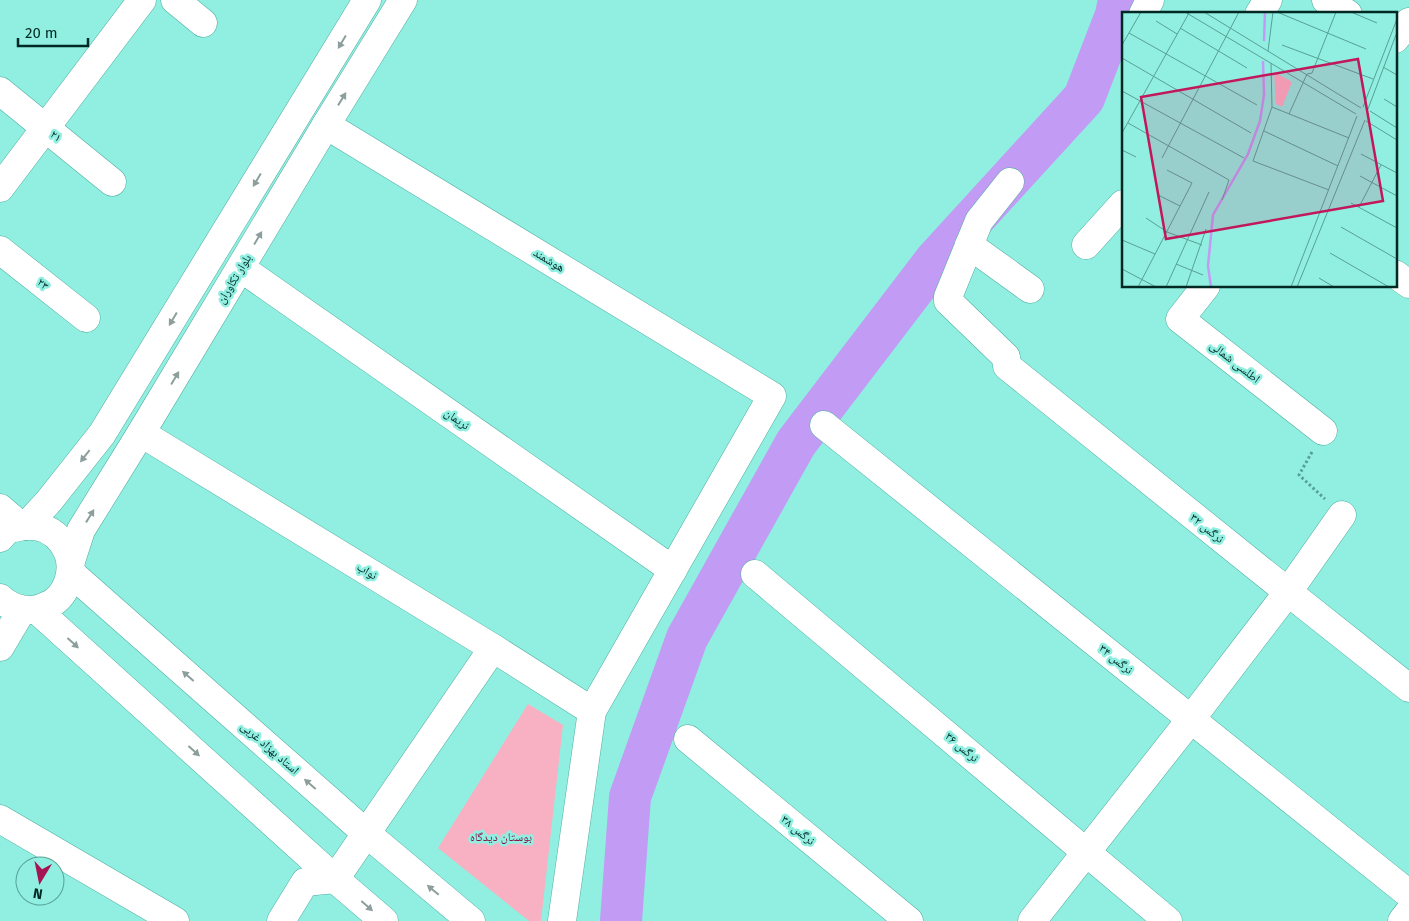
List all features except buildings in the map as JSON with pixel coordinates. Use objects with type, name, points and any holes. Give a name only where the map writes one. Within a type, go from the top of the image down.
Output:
[{"type":"street","points":[[0,188],[142,0]]},
{"type":"street","points":[[175,0],[203,23]]},
{"type":"street","points":[[10,523],[49,501],[102,434],[367,0]]},
{"type":"street","name":"بلوار تکاوران","points":[[19,606],[53,603],[66,590],[81,530],[403,0]]},
{"type":"street","points":[[1144,12],[1150,0]]},
{"type":"street","points":[[1259,12],[1268,0]]},
{"type":"street","points":[[1326,0],[1345,12]]},
{"type":"street","points":[[1396,38],[1409,22]]},
{"type":"street","points":[[1396,45],[1409,57]]},
{"type":"street","name":"۲۱","points":[[0,91],[112,182]]},
{"type":"street","name":"هوشمند","points":[[326,124],[772,396],[673,570]]},
{"type":"street","points":[[1010,182],[979,221],[969,245],[1030,289]]},
{"type":"street","points":[[1086,245],[1122,205]]},
{"type":"street","name":"نرگس ۳۲","points":[[969,245],[948,301],[1006,357],[1007,366],[1409,688]]},
{"type":"street","name":"۲۳","points":[[0,250],[86,318]]},
{"type":"street","name":"نریمان","points":[[241,268],[673,570]]},
{"type":"street","points":[[1396,275],[1409,284]]},
{"type":"street","name":"اطلسی شمالی","points":[[1204,288],[1180,320],[1323,431]]},
{"type":"street","name":"نرگس ۳۴","points":[[824,425],[1409,894]]},
{"type":"street","name":"نواب","points":[[141,434],[493,648],[592,712]]},
{"type":"street","points":[[1032,921],[1288,592],[1342,515]]},
{"type":"street","points":[[10,523],[41,528],[55,534],[66,546],[71,567]]},
{"type":"street","name":"استاد بهزاد غربی","points":[[71,567],[366,833],[471,921]]},
{"type":"street","points":[[562,921],[592,712],[673,570]]},
{"type":"street","name":"نرگس ۳۶","points":[[755,574],[1168,921]]},
{"type":"street","points":[[0,647],[19,606],[384,921]]},
{"type":"street","points":[[335,879],[493,648]]},
{"type":"street","name":"نرگس ۳۸","points":[[688,739],[909,921]]},
{"type":"street","points":[[0,819],[175,921]]},
{"type":"street","points":[[281,921],[305,882],[335,879]]},
{"type":"street","points":[[1402,921],[1409,912]]},
{"type":"path","points":[[1323,431],[1299,475],[1342,515]]},
{"type":"green space","name":"بوستان دیدگاه","points":[[528,704],[563,725],[541,921],[529,921],[438,848]]},
{"type":"waterway","points":[[621,921],[630,797],[687,638],[796,443],[935,261],[1084,98],[1116,15],[1119,0]]}]
